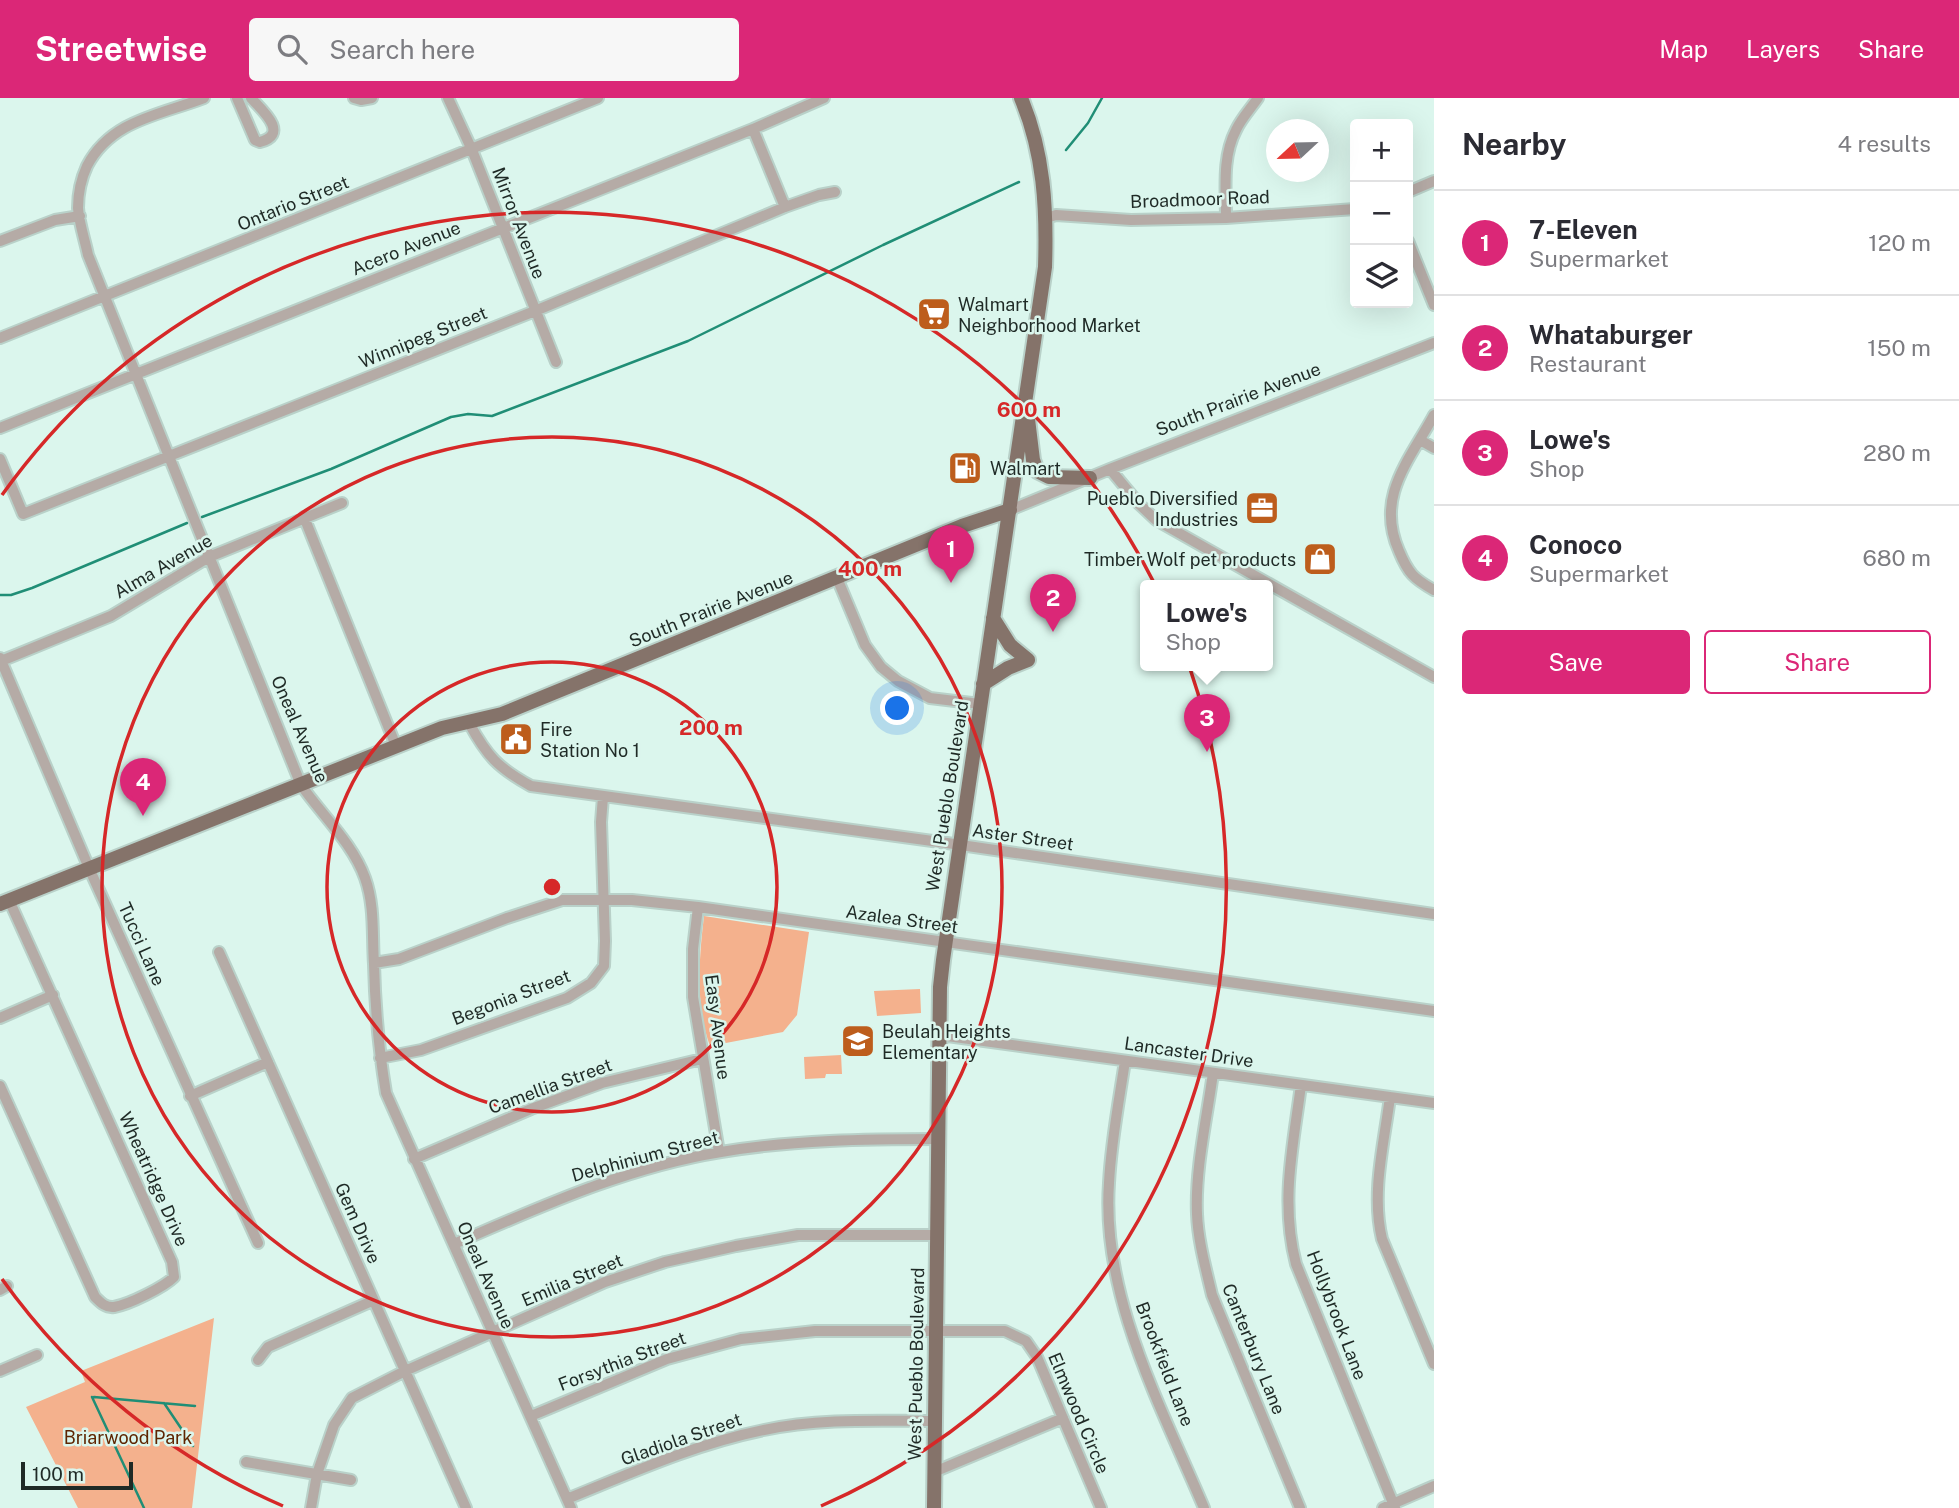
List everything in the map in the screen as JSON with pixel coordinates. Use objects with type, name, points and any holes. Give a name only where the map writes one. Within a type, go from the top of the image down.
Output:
[{"type":"main road","name":"West Pueblo Boulevard","points":[[934,1508],[940,987],[958,845],[1045,267],[1044,184],[1039,157],[1021,98]]},
{"type":"main road","points":[[1026,398],[1032,454],[1037,471],[1049,477],[1090,478]]},
{"type":"main road","name":"South Prairie Avenue","points":[[4,902],[442,728],[502,714],[539,700],[962,526],[1010,510]]},
{"type":"main road","points":[[983,684],[1008,668],[1028,660],[1010,645],[993,618]]},
{"type":"street","name":"Oneal Avenue","points":[[204,98],[129,124],[108,137],[92,157],[80,180],[80,216],[88,255],[302,785],[356,859],[366,879],[374,922],[380,1058],[386,1093],[569,1503]]},
{"type":"street","points":[[237,98],[255,140],[267,140],[273,131],[273,123],[251,98]]},
{"type":"street","points":[[354,98],[372,98]]},
{"type":"street","name":"Mirror Avenue","points":[[449,98],[556,362]]},
{"type":"street","name":"Ontario Street","points":[[0,338],[598,98]]},
{"type":"street","name":"Acero Avenue","points":[[0,428],[753,129],[799,103],[824,98]]},
{"type":"street","points":[[1226,218],[1228,154],[1236,130],[1258,98]]},
{"type":"street","points":[[753,129],[785,207]]},
{"type":"street","points":[[1413,190],[1434,181]]},
{"type":"street","name":"Winnipeg Street","points":[[0,459],[23,514],[535,311],[785,207],[835,192]]},
{"type":"street","name":"Broadmoor Road","points":[[1046,218],[1056,215],[1131,220],[1226,218],[1350,209]]},
{"type":"street","points":[[0,241],[55,220],[80,216]]},
{"type":"street","points":[[1410,245],[1434,305]]},
{"type":"street","name":"South Prairie Avenue","points":[[1010,510],[1434,343]]},
{"type":"street","points":[[1434,415],[1398,477],[1389,504],[1391,534],[1415,579],[1434,590]]},
{"type":"street","points":[[1420,440],[1434,448]]},
{"type":"street","points":[[1110,469],[1156,520],[1262,580]]},
{"type":"street","name":"Alma Avenue","points":[[1,659],[111,616],[209,557],[342,503]]},
{"type":"street","points":[[304,517],[396,746]]},
{"type":"street","points":[[837,578],[865,645],[881,667],[898,681],[930,698],[980,704]]},
{"type":"street","points":[[1273,586],[1434,677]]},
{"type":"street","name":"Tucci Lane","points":[[1,659],[89,868],[258,1243]]},
{"type":"street","name":"Aster Street","points":[[468,723],[485,752],[507,773],[531,786],[1434,914]]},
{"type":"street","name":"Begonia Street","points":[[380,1058],[433,1046],[568,998],[591,984],[604,966],[605,898],[601,822],[603,797]]},
{"type":"street","name":"Azalea Street","points":[[374,963],[400,959],[562,900],[605,898],[698,907],[1434,1011]]},
{"type":"street","name":"Wheatridge Drive","points":[[0,1086],[95,1297],[102,1304],[113,1307],[165,1286],[174,1277],[172,1262],[53,995],[4,902]]},
{"type":"street","name":"Easy Avenue","points":[[698,907],[692,949],[693,997],[719,1152]]},
{"type":"street","name":"Gem Drive","points":[[219,952],[466,1508]]},
{"type":"street","points":[[0,1018],[53,995]]},
{"type":"street","name":"Lancaster Drive","points":[[940,1035],[1434,1103]]},
{"type":"street","name":"Camellia Street","points":[[414,1159],[602,1083],[702,1059]]},
{"type":"street","name":"Brookfield Lane","points":[[1125,1061],[1108,1184],[1116,1280],[1131,1335],[1204,1508]]},
{"type":"street","points":[[190,1096],[268,1062]]},
{"type":"street","name":"Canterbury Lane","points":[[1213,1073],[1197,1214],[1204,1263],[1212,1295],[1300,1508]]},
{"type":"street","name":"Hollybrook Lane","points":[[1301,1085],[1287,1195],[1290,1241],[1296,1264],[1391,1507]]},
{"type":"street","points":[[1390,1097],[1377,1196],[1378,1219],[1382,1238],[1434,1364]]},
{"type":"street","name":"Delphinium Street","points":[[454,1244],[568,1195],[669,1163],[719,1152],[780,1144],[859,1139],[939,1139]]},
{"type":"street","name":"Emilia Street","points":[[311,1508],[317,1474],[334,1424],[352,1398],[405,1371],[605,1282],[665,1262],[798,1235],[937,1234]]},
{"type":"street","points":[[258,1360],[268,1347],[372,1300]]},
{"type":"street","name":"Forsythia Street","points":[[531,1416],[667,1359],[741,1339],[816,1331],[936,1329]]},
{"type":"street","name":"Elmwood Circle","points":[[936,1329],[1005,1331],[1020,1336],[1031,1347],[1101,1508]]},
{"type":"street","points":[[0,1371],[37,1356]]},
{"type":"street","points":[[934,1472],[1063,1418]]},
{"type":"street","name":"Gladiola Street","points":[[569,1503],[709,1444],[766,1429],[820,1423],[935,1421]]},
{"type":"street","points":[[246,1462],[351,1480]]},
{"type":"street","points":[[1391,1507],[1434,1486]]},
{"type":"green space","points":[[704,916],[809,932],[797,1015],[783,1032],[710,1046],[700,998]]},
{"type":"green space","points":[[920,989],[921,1013],[877,1016],[874,991]]},
{"type":"green space","points":[[841,1055],[842,1074],[826,1074],[825,1078],[805,1079],[804,1057]]},
{"type":"green space","name":"Briarwood Park","points":[[214,1318],[192,1508],[78,1508],[26,1407],[85,1382],[81,1371]]},
{"type":"waterway","points":[[1066,150],[1088,123],[1102,98]]},
{"type":"waterway","points":[[202,517],[331,469],[451,417],[468,414],[492,416],[688,341],[1019,182]]},
{"type":"waterway","points":[[0,595],[11,595],[32,588],[187,523]]},
{"type":"waterway","points":[[92,1397],[144,1508]]},
{"type":"waterway","points":[[94,1397],[195,1406]]},
{"type":"waterway","points":[[164,1403],[193,1446]]},
{"type":"place","name":"Walmart Neighborhood Market","points":[[934,314]]},
{"type":"place","name":"Walmart","points":[[965,468]]},
{"type":"place","name":"Pueblo Diversified Industries","points":[[1262,508]]},
{"type":"place","name":"Timber Wolf pet products","points":[[1320,559]]},
{"type":"place","name":"7-Eleven","points":[[951,583]]},
{"type":"place","name":"Whataburger","points":[[1053,632]]},
{"type":"place","name":"Fire Station No 1","points":[[516,739]]},
{"type":"place","name":"Lowe's","points":[[1207,752]]},
{"type":"place","name":"Conoco","points":[[143,816]]},
{"type":"place","name":"Beulah Heights Elementary","points":[[858,1041]]}]
